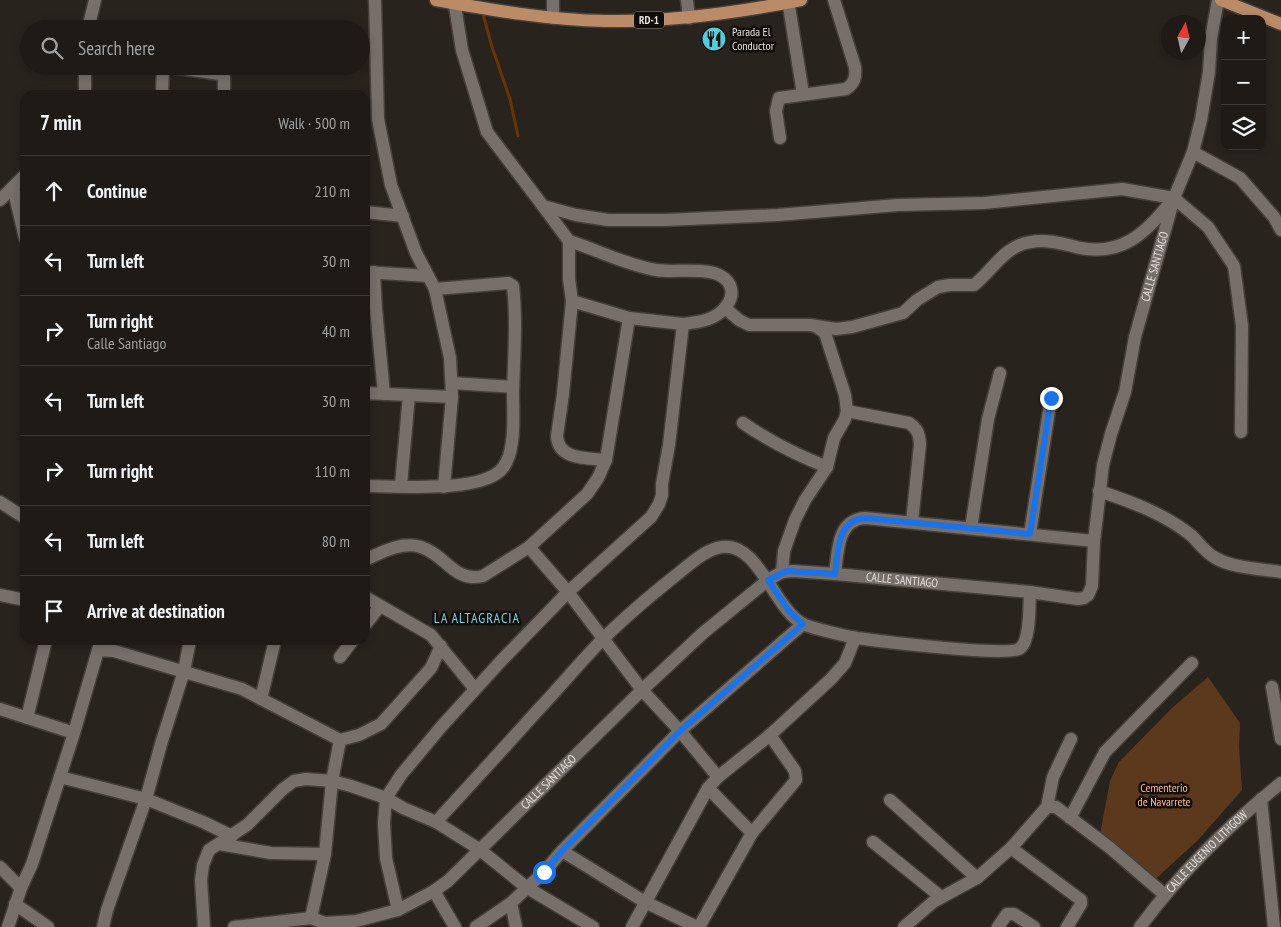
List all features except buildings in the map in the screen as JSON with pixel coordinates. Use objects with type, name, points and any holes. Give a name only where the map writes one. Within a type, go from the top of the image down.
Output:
[{"type":"main road","points":[[436,0],[454,2]]},
{"type":"main road","name":"RD-1","points":[[454,2],[468,6],[552,18],[604,21],[689,18],[801,0]]},
{"type":"main road","points":[[1220,0],[1281,24]]},
{"type":"street","points":[[90,20],[95,0]]},
{"type":"street","points":[[375,0],[378,119],[391,185],[416,253],[435,289],[450,358],[452,390],[444,487]]},
{"type":"street","points":[[552,0],[552,18]]},
{"type":"street","points":[[687,0],[689,18]]},
{"type":"street","points":[[780,138],[776,111],[779,98],[846,89],[853,84],[856,76],[854,67],[834,0]]},
{"type":"street","name":"CALLE SANTIAGO","points":[[234,927],[311,918],[325,923],[356,924],[398,910],[434,891],[448,881],[642,690],[703,633],[768,580],[782,572],[835,574],[1030,592],[1078,599],[1088,595],[1092,586],[1094,541],[1103,465],[1111,434],[1126,392],[1135,337],[1174,198],[1193,152],[1201,120],[1209,72],[1211,39],[1220,0]]},
{"type":"street","points":[[788,1],[803,94]]},
{"type":"street","points":[[454,2],[462,50],[487,132],[569,241],[635,266],[658,270],[687,270],[720,274],[728,282],[732,290],[731,300],[713,318],[683,324],[629,318],[572,301]]},
{"type":"street","points":[[85,75],[85,90]]},
{"type":"street","points":[[162,90],[163,75]]},
{"type":"street","points":[[221,75],[224,77],[224,90]]},
{"type":"street","points":[[1193,152],[1240,178],[1274,217],[1281,230]]},
{"type":"street","points":[[0,200],[20,180]]},
{"type":"street","points":[[13,187],[20,217]]},
{"type":"street","points":[[543,206],[576,215],[608,220],[665,220],[778,215],[898,205],[984,202],[1122,189],[1174,198],[1208,226],[1234,266],[1242,326],[1241,432]]},
{"type":"street","points":[[725,308],[739,320],[749,325],[836,329],[880,320],[903,313],[917,300],[938,287],[974,285],[1010,250],[1030,242],[1053,242],[1093,249],[1118,247],[1139,236],[1154,222],[1174,198]]},
{"type":"street","points":[[370,213],[403,216]]},
{"type":"street","points":[[569,241],[572,301],[569,344],[557,444],[561,450],[569,454],[606,460]]},
{"type":"street","points":[[384,394],[370,308],[370,272],[428,276]]},
{"type":"street","points":[[370,486],[444,487],[487,479],[498,474],[504,468],[509,455],[512,436],[515,333],[512,284],[435,289]]},
{"type":"street","points":[[370,558],[393,548],[420,547],[430,551],[463,576],[475,578],[483,576],[529,547],[587,494],[598,478],[606,460],[629,318]]},
{"type":"street","points":[[398,910],[384,843],[386,798],[401,775],[475,689],[568,592],[652,517],[659,504],[669,445],[683,324]]},
{"type":"street","points":[[782,572],[784,551],[795,520],[805,500],[827,467],[834,438],[847,411],[845,396],[824,333],[817,327]]},
{"type":"street","points":[[971,528],[988,419],[1000,373]]},
{"type":"street","points":[[370,393],[409,395],[452,390],[513,388]]},
{"type":"street","points":[[401,486],[409,395]]},
{"type":"street","points":[[1030,534],[1051,398]]},
{"type":"street","points":[[847,411],[909,424],[919,434],[920,444],[912,522]]},
{"type":"street","points":[[743,422],[760,435],[795,454],[827,467]]},
{"type":"street","points":[[1099,491],[1131,502],[1171,522],[1192,536],[1214,557],[1227,563],[1281,572]]},
{"type":"street","points":[[0,502],[20,515]]},
{"type":"street","points":[[835,574],[841,538],[845,527],[857,518],[1094,541]]},
{"type":"street","points":[[529,547],[568,592],[642,690],[718,776]]},
{"type":"street","points":[[436,822],[603,639],[655,592],[711,550],[722,547],[740,550],[768,580],[789,611],[803,624],[855,638],[1012,652],[1021,649],[1025,642],[1030,592]]},
{"type":"street","points":[[0,595],[20,599]]},
{"type":"street","points":[[370,600],[431,635],[475,689]]},
{"type":"street","points":[[370,619],[380,606]]},
{"type":"street","points":[[476,927],[511,903],[544,872],[562,851],[680,731],[803,624]]},
{"type":"street","points":[[632,927],[708,788],[718,776],[770,735],[832,679],[845,663],[855,638]]},
{"type":"street","points":[[27,718],[45,645]]},
{"type":"street","points":[[8,927],[20,888],[32,864],[74,733],[99,645],[242,689],[340,740],[359,735],[381,724],[431,668],[441,646]]},
{"type":"street","points":[[103,927],[107,910],[146,799],[160,744],[184,671],[189,645]]},
{"type":"street","points":[[261,699],[274,645]]},
{"type":"street","points":[[340,657],[349,645]]},
{"type":"street","points":[[1070,818],[1105,752],[1192,663]]},
{"type":"street","points":[[1272,687],[1281,740]]},
{"type":"street","points":[[2,714],[27,718],[74,733]]},
{"type":"street","points":[[562,851],[645,902],[698,927],[752,833],[796,780],[795,772],[770,735]]},
{"type":"street","points":[[904,927],[941,896],[976,878],[1011,848],[1047,806],[1053,777],[1072,739]]},
{"type":"street","points":[[311,918],[325,854],[332,781],[340,740]]},
{"type":"street","points":[[60,777],[146,799],[204,822],[232,836]]},
{"type":"street","points":[[204,927],[202,865],[210,850],[247,825],[282,789],[294,781],[306,779],[332,781],[351,786],[386,798],[403,808],[436,822],[479,849],[526,887],[593,927]]},
{"type":"street","name":"CALLE EUGENIO LITHGOW","points":[[1140,927],[1197,860],[1281,783]]},
{"type":"street","points":[[708,788],[752,833]]},
{"type":"street","points":[[890,800],[976,878]]},
{"type":"street","points":[[1261,800],[1274,927]]},
{"type":"street","points":[[1047,806],[1056,807],[1109,847],[1165,896]]},
{"type":"street","points":[[873,842],[941,896]]},
{"type":"street","points":[[219,844],[271,853],[325,854]]},
{"type":"street","points":[[1011,848],[1082,900],[1068,927]]},
{"type":"street","points":[[0,867],[20,888]]},
{"type":"street","points":[[434,891],[455,927]]},
{"type":"street","points":[[511,903],[516,927]]},
{"type":"street","points":[[15,904],[48,927]]},
{"type":"street","points":[[998,927],[1008,914],[1014,914],[1034,927]]},
{"type":"green space","name":"Cementerio de Navarrete","points":[[1208,677],[1240,723],[1239,747],[1242,790],[1198,840],[1149,885],[1098,845],[1110,781],[1119,762],[1172,708]]},
{"type":"waterway","points":[[482,10],[492,47],[510,99],[518,136]]},
{"type":"place","name":"Parada El Conductor","points":[[714,39]]},
{"type":"district","name":"LA ALTAGRACIA","points":[[477,618]]},
{"type":"route","points":[[544,872],[562,851],[680,731],[803,624],[789,611],[768,580],[787,571],[835,574],[841,538],[845,527],[850,522],[857,518],[865,518],[1030,534],[1051,398]]}]
